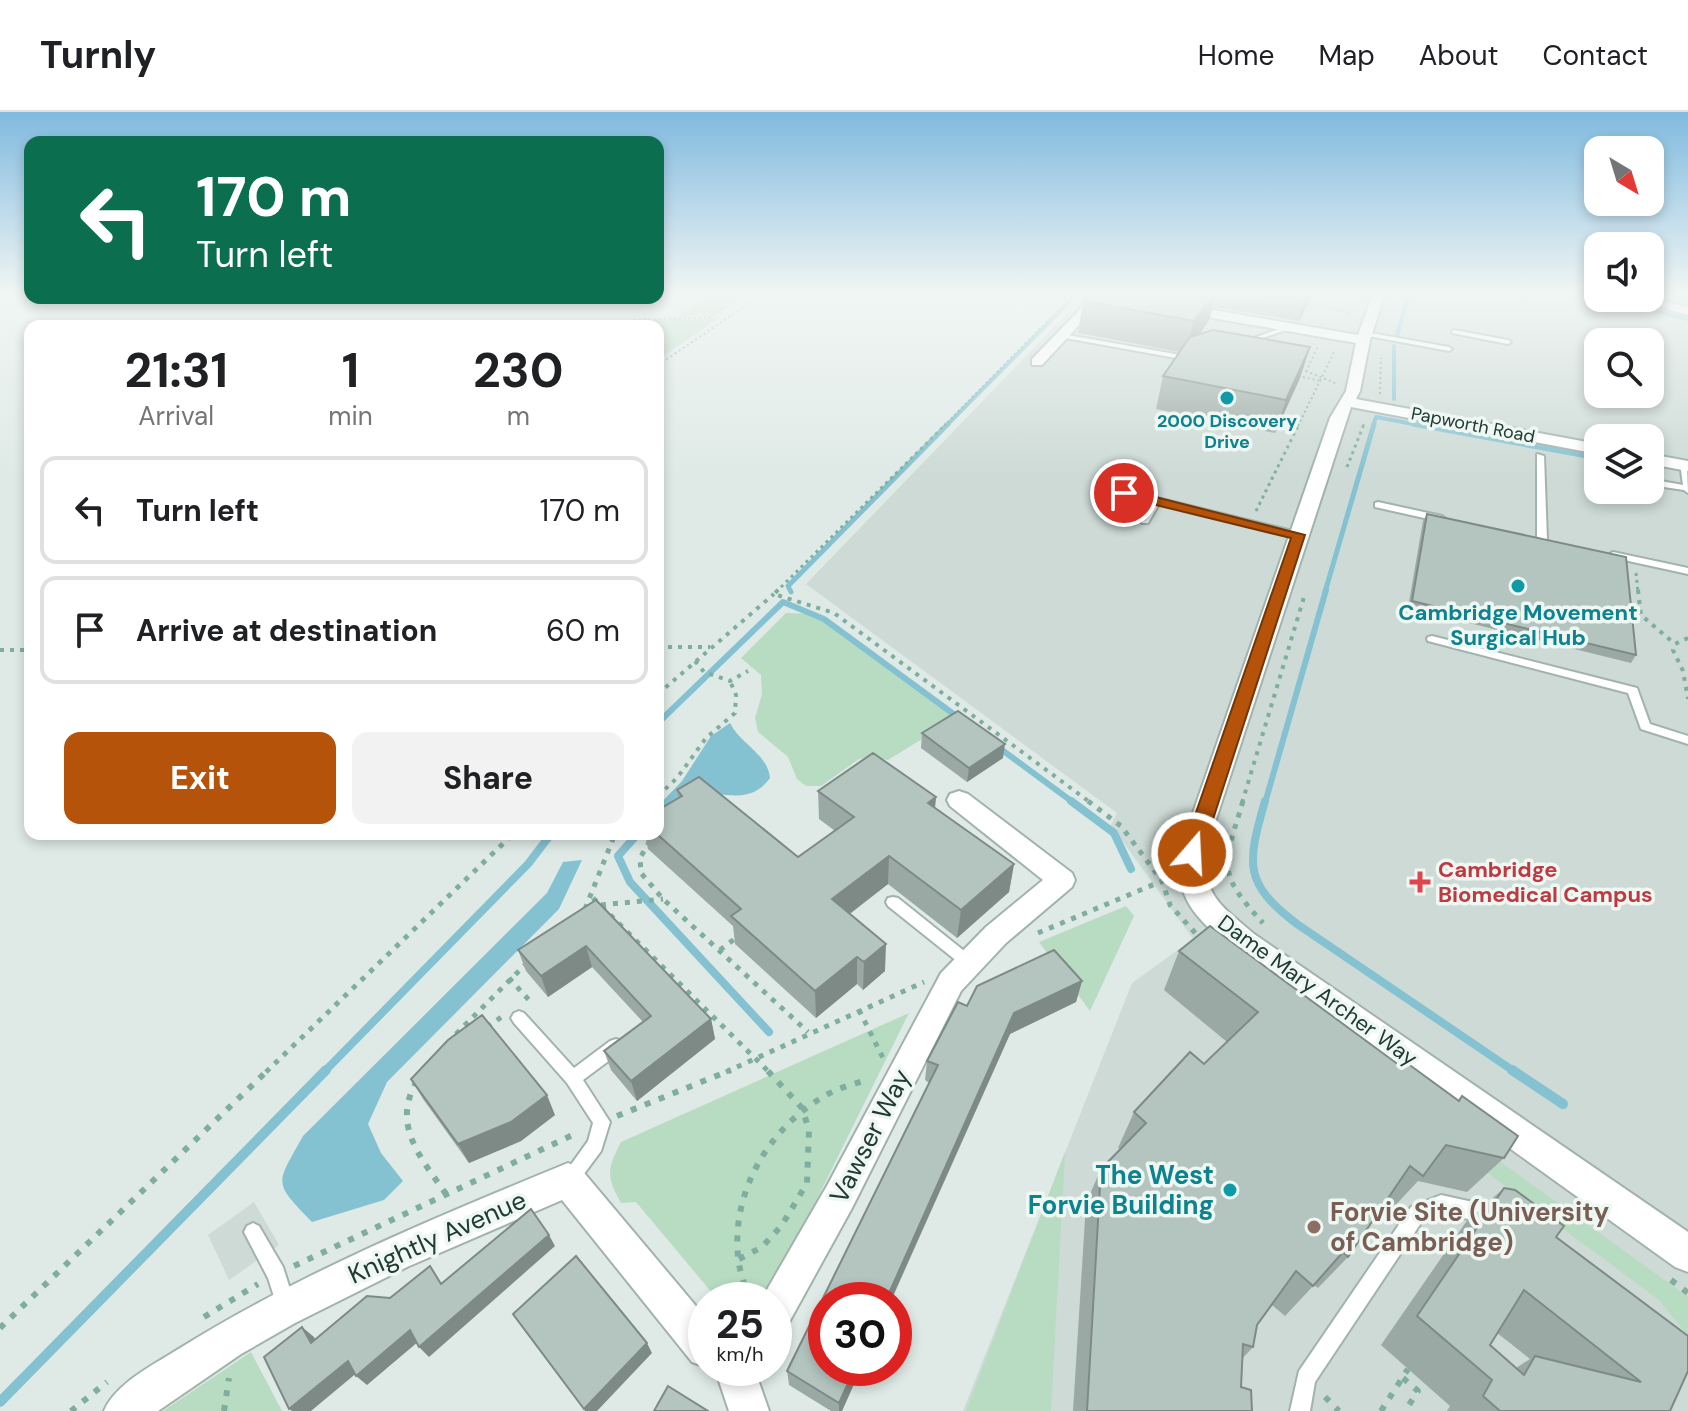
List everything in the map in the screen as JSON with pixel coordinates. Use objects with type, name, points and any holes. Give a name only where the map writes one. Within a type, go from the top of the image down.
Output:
[{"type":"street","points":[[1037,362],[1044,355]]},
{"type":"street","name":"Dame Mary Archer Way","points":[[1360,355],[1353,391],[1339,414],[1192,853],[1189,877],[1197,899],[1244,942],[1688,1254]]},
{"type":"street","name":"Papworth Road","points":[[1347,402],[1584,446]]},
{"type":"street","points":[[1664,462],[1686,466]]},
{"type":"street","points":[[959,800],[1062,880],[968,962]]},
{"type":"street","name":"Vawser Way","points":[[791,1282],[840,1196],[951,982],[968,962]]},
{"type":"street","points":[[568,1180],[688,1326]]},
{"type":"street","name":"Knightly Avenue","points":[[124,1411],[162,1383],[286,1306],[456,1208],[568,1180]]},
{"type":"lane","points":[[1160,355],[1183,359],[1200,358]]},
{"type":"lane","points":[[1447,362],[1448,355]]},
{"type":"lane","points":[[1540,456],[1542,540]]},
{"type":"lane","points":[[1664,485],[1688,489],[1686,466]]},
{"type":"lane","points":[[1124,493],[1298,535]]},
{"type":"lane","points":[[1145,521],[1157,501]]},
{"type":"lane","points":[[1378,505],[1453,521]]},
{"type":"lane","points":[[1527,537],[1557,543]]},
{"type":"lane","points":[[1600,552],[1688,571]]},
{"type":"lane","points":[[1432,639],[1633,691],[1645,726],[1688,740]]},
{"type":"lane","points":[[893,902],[968,962]]},
{"type":"lane","points":[[519,1018],[573,1078],[602,1122],[595,1145],[568,1180]]},
{"type":"lane","points":[[573,1078],[635,1032]]},
{"type":"lane","points":[[1300,1411],[1306,1378],[1417,1213],[1441,1204],[1512,1220]]},
{"type":"lane","points":[[253,1232],[276,1274],[286,1306]]},
{"type":"path","points":[[664,689],[776,595],[1016,355]]},
{"type":"path","points":[[1306,372],[1314,355]]},
{"type":"path","points":[[1250,524],[1333,355]]},
{"type":"path","points":[[1344,473],[1365,420],[1370,415],[1385,414],[1387,409],[1387,404],[1380,398],[1383,355]]},
{"type":"path","points":[[1293,366],[1323,380]]},
{"type":"path","points":[[1292,375],[1323,380]]},
{"type":"path","points":[[1635,567],[1641,615],[1675,644]]},
{"type":"path","points":[[1270,930],[1237,895],[1225,862],[1306,592]]},
{"type":"path","points":[[776,595],[796,602],[820,604],[834,613],[1121,826],[1162,881],[1037,933]]},
{"type":"path","points":[[1688,638],[1675,644],[1673,650],[1683,671],[1688,699]]},
{"type":"path","points":[[664,647],[712,647]]},
{"type":"path","points":[[0,650],[24,650]]},
{"type":"path","points":[[664,792],[688,767],[710,732],[735,713],[736,695],[730,681],[704,672],[695,661]]},
{"type":"path","points":[[730,681],[748,671]]},
{"type":"path","points":[[0,1328],[507,840]]},
{"type":"path","points":[[583,912],[593,898],[606,846],[610,840]]},
{"type":"path","points":[[652,840],[640,858],[641,873],[663,899],[808,1032]]},
{"type":"path","points":[[593,898],[757,1059],[802,1108],[809,1130],[807,1183],[782,1225],[762,1247],[739,1259]]},
{"type":"path","points":[[601,905],[663,899]]},
{"type":"path","points":[[720,950],[746,931]]},
{"type":"path","points":[[453,1038],[530,960]]},
{"type":"path","points":[[427,1070],[409,1091],[404,1114],[410,1138],[456,1208],[602,1122],[757,1059],[808,1032],[968,962]]},
{"type":"path","points":[[481,1031],[512,1010],[519,1018]]},
{"type":"path","points":[[859,1010],[897,1083]]},
{"type":"path","points":[[462,1028],[471,1038]]},
{"type":"path","points":[[745,1282],[739,1259],[739,1220],[748,1182],[772,1139],[802,1108],[845,1085],[874,1078],[897,1083]]},
{"type":"path","points":[[1381,1411],[1408,1369]]},
{"type":"path","points":[[1403,1378],[1418,1391],[1405,1411]]},
{"type":"path","points":[[224,1411],[225,1399]]},
{"type":"shaded area","name":"Cambridge Biomedical Campus","points":[[1027,355],[1584,355],[1584,408],[1664,408],[1664,355],[1688,355],[1688,1411],[963,1411],[1132,983],[1193,939],[1111,825],[1117,813],[806,584]]},
{"type":"shaded area","points":[[254,1202],[279,1245],[229,1280],[208,1235]]},
{"type":"green space","points":[[786,613],[813,614],[958,717],[888,760],[874,757],[859,759],[821,786],[806,786],[797,779],[788,757],[758,732],[755,718],[762,694],[761,675],[741,658]]},
{"type":"green space","points":[[1126,906],[1134,916],[1090,1011],[1039,942]]},
{"type":"green space","points":[[909,1013],[776,1282],[703,1282],[636,1202],[621,1203],[610,1172],[621,1142]]},
{"type":"green space","points":[[1065,1152],[1051,1411],[966,1411]]},
{"type":"green space","points":[[1494,1157],[1688,1297],[1688,1336],[1659,1300],[1484,1170]]},
{"type":"green space","points":[[251,1352],[282,1411],[163,1411]]},
{"type":"water","points":[[730,723],[764,762],[770,778],[763,786],[747,794],[700,791],[664,818],[664,800],[682,781],[711,736]]},
{"type":"water","points":[[582,860],[559,909],[387,1082],[368,1124],[381,1153],[403,1181],[384,1200],[312,1222],[284,1190],[282,1182],[287,1164],[303,1136],[547,893],[563,862]]},
{"type":"building","points":[[1178,355],[1307,355],[1286,400],[1163,376]]},
{"type":"building","name":"Cambridge Movement Surgical Hub","points":[[1427,514],[1626,557],[1636,655],[1412,601]]},
{"type":"building","points":[[958,711],[1005,744],[969,768],[922,733]]},
{"type":"building","points":[[873,753],[936,797],[928,803],[1014,864],[961,910],[889,856],[832,899],[886,944],[864,962],[857,957],[815,991],[731,916],[741,909],[664,840],[664,806],[682,796],[677,790],[699,777],[798,857],[854,817],[818,791]]},
{"type":"building","points":[[596,900],[711,1019],[631,1081],[604,1051],[651,1016],[586,946],[541,976],[518,950]]},
{"type":"building","name":"The West Forvie Building","points":[[1210,926],[1403,1068],[1407,1063],[1459,1101],[1462,1096],[1518,1136],[1504,1158],[1446,1145],[1423,1176],[1410,1166],[1348,1257],[1343,1252],[1313,1286],[1296,1271],[1257,1325],[1253,1347],[1243,1344],[1241,1387],[1251,1390],[1252,1411],[1087,1411],[1101,1169],[1146,1123],[1134,1112],[1190,1052],[1204,1064],[1258,1012],[1179,951]]},
{"type":"building","points":[[1054,950],[1082,981],[1014,1013],[894,1282],[831,1282],[938,1065],[927,1061],[958,1002],[967,1006],[977,986]]},
{"type":"building","points":[[482,1015],[547,1095],[511,1122],[458,1144],[411,1079],[448,1040]]},
{"type":"building","points":[[1504,1188],[1515,1190],[1564,1226],[1556,1237],[1688,1336],[1688,1371],[1670,1411],[1500,1411],[1483,1396],[1492,1380],[1417,1316]],"holes":[[[1524,1290],[1641,1382],[1535,1356],[1524,1375],[1490,1345]]]},
{"type":"building","points":[[531,1209],[549,1235],[419,1347],[410,1330],[356,1376],[348,1361],[289,1409],[264,1357],[302,1327],[311,1343],[367,1296],[390,1298],[430,1266],[441,1284]]},
{"type":"building","points":[[576,1256],[647,1343],[584,1409],[513,1314]]},
{"type":"building","points":[[808,1328],[808,1384],[792,1374],[792,1361]]},
{"type":"building","points":[[668,1386],[708,1411],[654,1411]]},
{"type":"building","points":[[811,1386],[847,1386],[839,1403]]},
{"type":"waterway","points":[[946,426],[1017,355]]},
{"type":"waterway","points":[[1394,355],[1394,399]]},
{"type":"waterway","points":[[1373,426],[1376,417],[1424,426]]},
{"type":"waterway","points":[[791,592],[788,586],[948,424]]},
{"type":"waterway","points":[[1325,592],[1374,424]]},
{"type":"waterway","points":[[1413,424],[1584,455]]},
{"type":"waterway","points":[[1265,803],[1326,590]]},
{"type":"waterway","points":[[664,717],[783,602],[824,619],[959,718]]},
{"type":"waterway","points":[[998,747],[1074,803]]},
{"type":"waterway","points":[[1071,801],[1114,833],[1131,869]]},
{"type":"waterway","points":[[1265,801],[1255,841],[1254,871],[1258,884],[1279,910],[1515,1072]]},
{"type":"waterway","points":[[324,1072],[528,864],[546,840]]},
{"type":"waterway","points":[[632,840],[618,856],[630,882],[769,1032]]},
{"type":"waterway","points":[[0,1402],[326,1070]]},
{"type":"waterway","points":[[1515,1072],[1563,1104]]},
{"type":"place","name":"2000 Discovery Drive","points":[[1227,398]]},
{"type":"place","name":"Cambridge Movement Surgical Hub","points":[[1518,586]]},
{"type":"place","name":"Cambridge Biomedical Campus","points":[[1420,882]]},
{"type":"place","name":"The West Forvie Building","points":[[1230,1190]]},
{"type":"place","name":"Forvie Site (University of Cambridge)","points":[[1314,1227]]},
{"type":"route","points":[[1124,493],[1298,535],[1192,853]]}]
